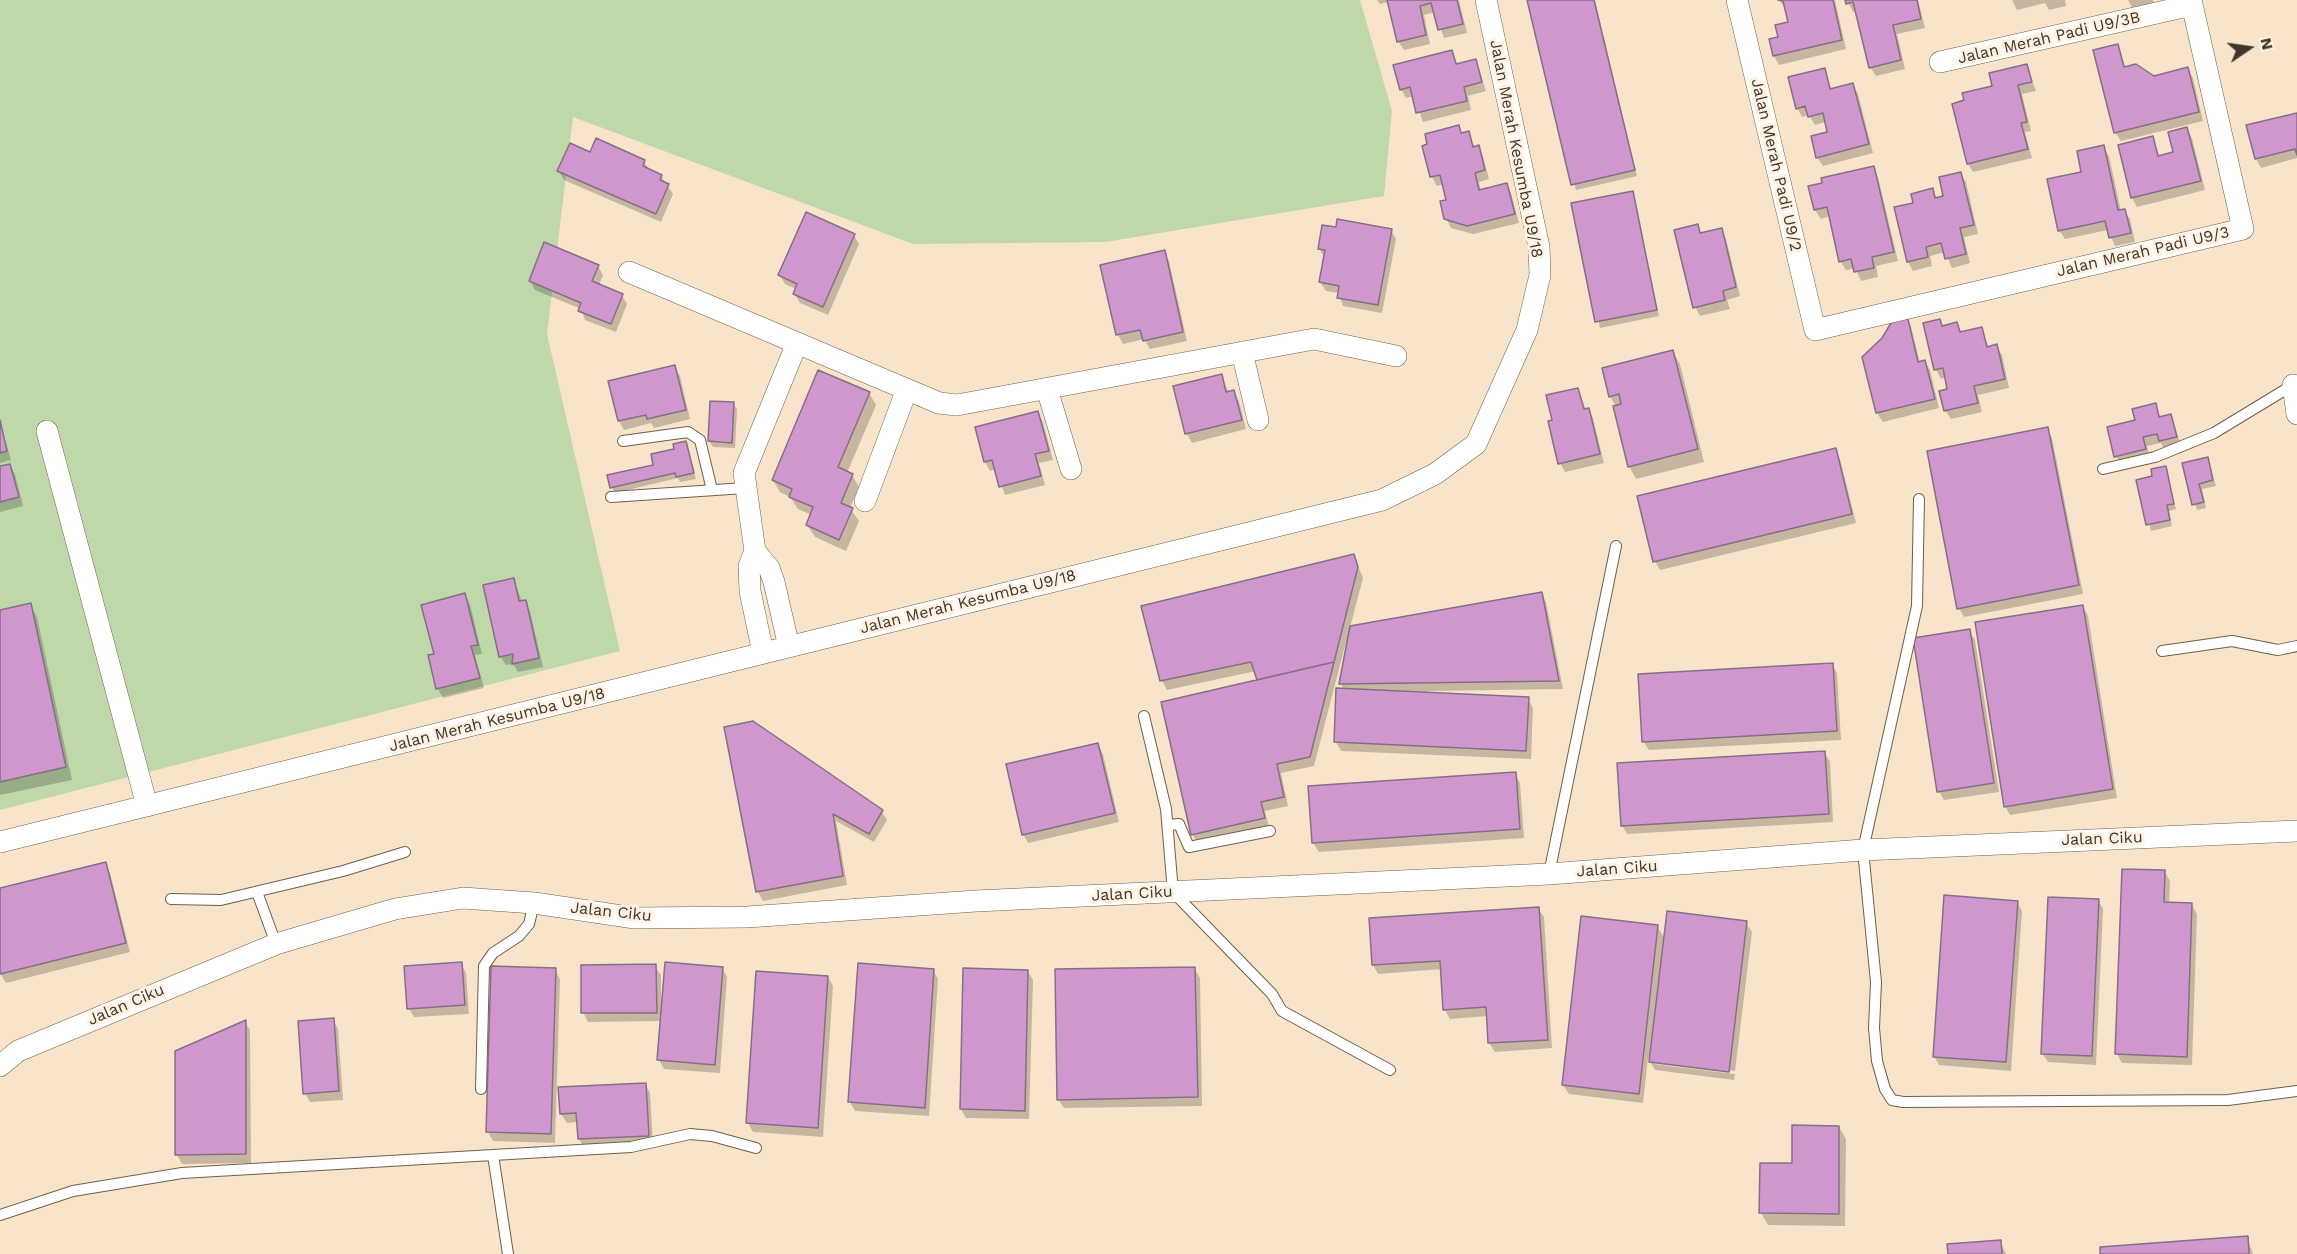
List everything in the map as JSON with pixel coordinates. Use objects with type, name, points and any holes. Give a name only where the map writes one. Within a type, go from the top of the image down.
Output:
[{"type":"street","name":"Jalan Merah Kesumba U9/18","points":[[0,842],[1382,500],[1435,474],[1476,444],[1527,330],[1540,275],[1539,247],[1486,0]]},
{"type":"street","name":"Jalan Merah Padi U9/2","points":[[1737,0],[1815,330]]},
{"type":"street","name":"Jalan Merah Padi U9/3","points":[[1815,330],[2243,229],[2192,2]]},
{"type":"street","name":"Jalan Merah Padi U9/3B","points":[[1940,62],[2192,2]]},
{"type":"street","points":[[629,272],[939,403],[957,405],[1314,339],[1396,356]]},
{"type":"street","points":[[789,647],[774,582],[769,568],[755,551],[744,473],[796,343]]},
{"type":"street","points":[[1242,352],[1258,420]]},
{"type":"street","points":[[2293,385],[2297,414]]},
{"type":"street","points":[[865,501],[907,389]]},
{"type":"street","points":[[1047,389],[1071,469]]},
{"type":"street","points":[[47,431],[147,806]]},
{"type":"street","points":[[755,551],[749,566],[750,591],[763,653]]},
{"type":"street","name":"Jalan Ciku","points":[[0,1066],[18,1051],[276,944],[395,909],[463,898],[534,903],[635,918],[724,917],[1549,874],[1863,850],[2297,831]]},
{"type":"lane","points":[[2103,469],[2155,457],[2214,434],[2293,385]]},
{"type":"lane","points":[[623,441],[688,432],[700,440],[712,490]]},
{"type":"lane","points":[[611,496],[745,488]]},
{"type":"lane","points":[[1920,499],[1917,606],[1863,850],[1876,982],[1874,1028],[1877,1061],[1885,1089],[1892,1100],[1903,1102],[2228,1100],[2297,1091]]},
{"type":"lane","points":[[1549,874],[1616,546]]},
{"type":"lane","points":[[2162,651],[2232,641],[2278,650],[2297,646]]},
{"type":"lane","points":[[1144,716],[1168,825],[1173,892],[1272,994],[1282,1011],[1390,1070]]},
{"type":"lane","points":[[1168,825],[1179,824],[1189,847],[1270,831]]},
{"type":"lane","points":[[171,899],[222,900],[343,871],[405,852]]},
{"type":"lane","points":[[257,892],[276,944]]},
{"type":"lane","points":[[481,1089],[484,966],[493,953],[519,936],[529,924],[534,903]]},
{"type":"lane","points":[[0,1215],[73,1191],[182,1173],[631,1147],[690,1134],[712,1136],[756,1148]]},
{"type":"lane","points":[[493,1155],[508,1254]]},
{"type":"green space","points":[[0,0],[1360,0],[1392,111],[1384,196],[1105,242],[913,244],[573,117],[547,334],[620,651],[0,810]]},
{"type":"building","points":[[1387,0],[1457,0],[1463,24],[1438,30],[1431,3],[1420,6],[1426,35],[1397,42]]},
{"type":"building","points":[[1527,0],[1594,0],[1635,170],[1571,185]]},
{"type":"building","points":[[1778,0],[1833,0],[1842,40],[1773,56],[1769,39],[1778,37],[1775,25],[1788,22],[1783,1]]},
{"type":"building","points":[[1845,0],[1917,0],[1921,19],[1893,25],[1901,60],[1869,68],[1853,2],[1846,4]]},
{"type":"building","points":[[2118,44],[2124,67],[2136,64],[2154,76],[2188,67],[2199,112],[2114,133],[2093,50]]},
{"type":"building","points":[[1452,50],[1456,64],[1476,59],[1482,82],[1464,87],[1467,101],[1416,113],[1410,87],[1400,90],[1393,65]]},
{"type":"building","points":[[2027,64],[2032,82],[2018,85],[2027,122],[2021,123],[2028,149],[1967,164],[1952,104],[1964,100],[1962,93],[1992,86],[1989,73]]},
{"type":"building","points":[[1825,68],[1830,89],[1853,83],[1869,144],[1816,158],[1811,136],[1827,132],[1823,113],[1808,117],[1805,106],[1796,109],[1788,77]]},
{"type":"building","points":[[2297,113],[2297,155],[2295,149],[2255,159],[2246,125]]},
{"type":"building","points":[[1459,125],[1461,133],[1469,131],[1473,147],[1479,145],[1485,170],[1475,173],[1479,190],[1507,183],[1515,214],[1467,226],[1444,219],[1440,201],[1446,200],[1440,175],[1430,177],[1422,146],[1427,144],[1425,134]]},
{"type":"building","points":[[2187,127],[2201,181],[2131,198],[2118,145],[2153,136],[2158,156],[2173,152],[2168,132]]},
{"type":"building","points":[[596,138],[645,160],[643,166],[662,175],[660,180],[669,184],[656,214],[557,171],[570,143],[590,152]]},
{"type":"building","points":[[2104,145],[2118,210],[2125,209],[2131,233],[2109,238],[2105,221],[2058,231],[2047,179],[2081,172],[2077,151]]},
{"type":"building","points":[[1874,166],[1894,252],[1872,257],[1874,268],[1854,272],[1851,259],[1839,262],[1827,207],[1814,210],[1808,186],[1822,183],[1821,178]]},
{"type":"building","points":[[1961,172],[1974,225],[1960,228],[1966,254],[1945,259],[1941,243],[1926,247],[1928,257],[1907,262],[1894,207],[1913,203],[1911,194],[1933,188],[1935,198],[1943,196],[1939,177]]},
{"type":"building","points":[[1633,191],[1657,310],[1595,322],[1571,203]]},
{"type":"building","points":[[806,212],[855,234],[823,307],[793,294],[797,284],[778,275]]},
{"type":"building","points":[[1337,219],[1392,229],[1378,305],[1337,298],[1339,286],[1319,282],[1325,250],[1318,249],[1322,225],[1336,227]]},
{"type":"building","points":[[1698,224],[1700,233],[1722,228],[1736,287],[1723,291],[1725,300],[1693,308],[1674,230]]},
{"type":"building","points":[[544,242],[599,265],[592,281],[623,294],[611,324],[578,311],[581,303],[529,281]]},
{"type":"building","points":[[1165,250],[1183,332],[1143,341],[1140,330],[1116,335],[1100,265]]},
{"type":"building","points":[[1907,315],[1918,362],[1925,360],[1935,399],[1876,413],[1862,357],[1882,338],[1894,318]]},
{"type":"building","points":[[1940,319],[1942,326],[1957,322],[1960,332],[1982,327],[1987,347],[1997,344],[2005,379],[1974,386],[1978,403],[1944,411],[1939,391],[1947,389],[1943,368],[1934,370],[1923,323]]},
{"type":"building","points":[[1673,350],[1698,449],[1628,467],[1613,406],[1621,404],[1619,394],[1609,397],[1602,368]]},
{"type":"building","points":[[675,365],[686,410],[647,419],[646,415],[618,421],[608,381]]},
{"type":"building","points":[[818,370],[870,392],[838,467],[853,474],[841,503],[853,508],[839,540],[806,525],[813,507],[789,497],[792,489],[772,480]]},
{"type":"building","points":[[1222,374],[1226,392],[1234,390],[1242,420],[1185,434],[1173,386]]},
{"type":"building","points":[[1578,388],[1584,409],[1589,408],[1600,454],[1558,464],[1548,421],[1552,420],[1546,395]]},
{"type":"building","points":[[710,401],[734,402],[732,443],[708,441]]},
{"type":"building","points":[[2156,403],[2159,417],[2171,414],[2177,437],[2159,441],[2157,434],[2143,437],[2146,449],[2114,457],[2107,427],[2135,420],[2132,409]]},
{"type":"building","points":[[1038,411],[1049,451],[1035,454],[1041,476],[999,487],[992,460],[984,462],[975,427]]},
{"type":"building","points":[[0,420],[7,451],[0,453]]},
{"type":"building","points":[[2048,427],[2079,585],[1957,609],[1927,451]]},
{"type":"building","points":[[686,441],[694,473],[676,477],[675,473],[610,488],[607,475],[653,465],[651,454],[674,449],[673,444]]},
{"type":"building","points":[[1836,448],[1852,514],[1653,562],[1637,496]]},
{"type":"building","points":[[2208,457],[2213,480],[2199,484],[2204,502],[2192,505],[2182,463]]},
{"type":"building","points":[[10,464],[19,497],[0,502],[0,466]]},
{"type":"building","points":[[2166,466],[2174,504],[2167,505],[2170,520],[2146,525],[2136,480],[2152,476],[2151,469]]},
{"type":"building","points":[[1354,554],[1358,567],[1334,662],[1257,680],[1251,662],[1160,681],[1141,606]]},
{"type":"building","points":[[514,578],[519,601],[526,600],[539,658],[512,664],[513,654],[499,657],[483,585]]},
{"type":"building","points":[[1542,592],[1559,681],[1339,684],[1350,626]]},
{"type":"building","points":[[465,593],[478,645],[471,646],[480,678],[436,689],[428,655],[434,654],[421,605]]},
{"type":"building","points":[[31,603],[66,767],[0,782],[0,610]]},
{"type":"building","points":[[2083,605],[2113,789],[2004,807],[1975,622]]},
{"type":"building","points":[[1970,629],[1994,783],[1937,792],[1913,638]]},
{"type":"building","points":[[1334,662],[1310,757],[1277,764],[1284,797],[1261,802],[1265,818],[1191,835],[1161,702]]},
{"type":"building","points":[[1833,663],[1837,731],[1642,742],[1638,674]]},
{"type":"building","points":[[1336,688],[1529,697],[1526,751],[1334,742]]},
{"type":"building","points":[[753,721],[883,810],[869,834],[833,814],[843,876],[756,892],[724,727]]},
{"type":"building","points":[[1098,743],[1115,813],[1022,835],[1006,764]]},
{"type":"building","points":[[1825,751],[1829,814],[1621,826],[1617,763]]},
{"type":"building","points":[[1516,772],[1520,829],[1312,843],[1308,786]]},
{"type":"building","points":[[106,862],[126,943],[0,974],[0,888]]},
{"type":"building","points":[[2122,869],[2165,870],[2164,902],[2192,903],[2187,1057],[2115,1054]]},
{"type":"building","points":[[1944,895],[2018,901],[2006,1062],[1933,1057]]},
{"type":"building","points":[[2048,897],[2099,899],[2092,1056],[2041,1054]]},
{"type":"building","points":[[1539,907],[1548,1040],[1488,1043],[1486,1007],[1443,1010],[1440,961],[1372,965],[1369,918]]},
{"type":"building","points":[[1667,911],[1747,921],[1729,1072],[1649,1062]]},
{"type":"building","points":[[1581,916],[1658,925],[1639,1094],[1562,1085]]},
{"type":"building","points":[[462,962],[465,1005],[407,1009],[404,966]]},
{"type":"building","points":[[665,962],[723,967],[715,1065],[657,1060]]},
{"type":"building","points":[[858,963],[934,969],[925,1108],[848,1102]]},
{"type":"building","points":[[656,964],[657,1013],[581,1013],[581,965]]},
{"type":"building","points":[[491,966],[556,968],[551,1134],[486,1132]]},
{"type":"building","points":[[1195,967],[1198,1097],[1057,1100],[1055,969]]},
{"type":"building","points":[[963,968],[1028,970],[1025,1111],[960,1109]]},
{"type":"building","points":[[756,971],[828,976],[818,1128],[746,1123]]},
{"type":"building","points":[[334,1018],[339,1091],[303,1094],[298,1021]]},
{"type":"building","points":[[246,1020],[246,1154],[175,1155],[175,1051]]},
{"type":"building","points":[[646,1083],[649,1136],[578,1139],[576,1113],[560,1114],[558,1087]]},
{"type":"building","points":[[1792,1125],[1839,1126],[1839,1214],[1759,1213],[1760,1163],[1792,1163]]},
{"type":"building","points":[[2248,1236],[2249,1254],[2100,1254],[2100,1247]]},
{"type":"building","points":[[2001,1240],[2002,1254],[1948,1254],[1947,1244]]}]
